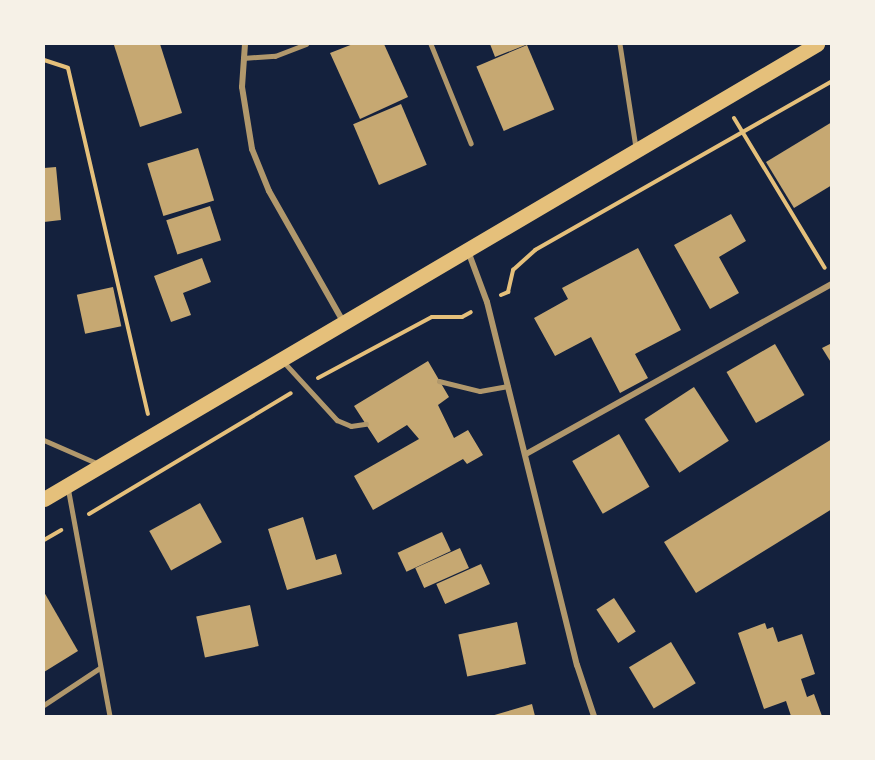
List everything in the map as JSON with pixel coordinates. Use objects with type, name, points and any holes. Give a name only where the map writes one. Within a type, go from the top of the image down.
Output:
[{"type":"main road","points":[[44,499],[817,44]]},
{"type":"street","points":[[245,44],[244,109],[259,169],[343,322]]},
{"type":"street","points":[[467,249],[487,302],[577,665],[594,717]]},
{"type":"street","points":[[526,454],[831,284]]},
{"type":"lane","points":[[243,58],[275,56],[306,44]]},
{"type":"lane","points":[[431,44],[471,143]]},
{"type":"lane","points":[[620,44],[637,150]]},
{"type":"lane","points":[[282,359],[337,420],[351,426],[366,424]]},
{"type":"lane","points":[[439,381],[480,391],[508,386]]},
{"type":"lane","points":[[44,440],[101,465]]},
{"type":"lane","points":[[68,484],[110,717]]},
{"type":"lane","points":[[44,705],[100,668]]},
{"type":"path","points":[[44,60],[68,68],[153,435]]},
{"type":"path","points":[[44,540],[304,385],[432,317],[462,317],[508,292],[513,270],[535,250],[831,81]]},
{"type":"path","points":[[723,99],[826,270]]},
{"type":"building","points":[[160,44],[182,113],[140,127],[114,45]]},
{"type":"building","points":[[353,44],[384,44],[408,97],[360,119],[330,53]]},
{"type":"building","points":[[490,44],[528,44],[495,57]]},
{"type":"building","points":[[527,45],[554,109],[504,131],[476,66]]},
{"type":"building","points":[[401,104],[427,165],[379,185],[353,124]]},
{"type":"building","points":[[832,122],[832,185],[794,208],[766,162]]},
{"type":"building","points":[[198,148],[214,201],[163,216],[147,163]]},
{"type":"building","points":[[56,167],[61,220],[44,222],[44,168]]},
{"type":"building","points":[[210,206],[221,240],[177,254],[166,220]]},
{"type":"building","points":[[731,214],[746,241],[719,257],[739,293],[710,309],[674,245]]},
{"type":"building","points":[[638,248],[681,330],[635,354],[648,378],[620,393],[591,337],[555,356],[534,318],[568,299],[562,288]]},
{"type":"building","points":[[202,258],[211,282],[183,293],[191,315],[171,322],[154,276]]},
{"type":"building","points":[[113,287],[121,326],[85,334],[77,295]]},
{"type":"building","points":[[832,343],[832,364],[822,348]]},
{"type":"building","points":[[775,344],[804,395],[756,423],[727,372]]},
{"type":"building","points":[[428,361],[449,397],[438,405],[454,438],[468,430],[483,455],[467,464],[463,459],[373,510],[354,476],[419,439],[407,425],[378,443],[354,406]]},
{"type":"building","points":[[694,387],[729,441],[679,473],[645,419]]},
{"type":"building","points":[[619,434],[650,487],[603,514],[572,461]]},
{"type":"building","points":[[832,439],[832,509],[696,593],[664,542]]},
{"type":"building","points":[[200,503],[222,542],[171,570],[149,531]]},
{"type":"building","points":[[303,517],[316,560],[336,554],[342,574],[287,590],[268,529]]},
{"type":"building","points":[[442,532],[451,551],[406,572],[398,553]]},
{"type":"building","points":[[460,548],[469,568],[424,588],[415,568]]},
{"type":"building","points":[[481,564],[490,584],[445,604],[436,584]]},
{"type":"building","points":[[44,592],[78,651],[44,672]]},
{"type":"building","points":[[614,598],[636,632],[618,643],[596,609]]},
{"type":"building","points":[[250,605],[259,646],[205,658],[196,616]]},
{"type":"building","points":[[517,622],[526,664],[467,677],[458,634]]},
{"type":"building","points":[[765,623],[767,629],[773,627],[778,642],[802,634],[815,674],[801,679],[807,697],[814,694],[822,716],[791,716],[786,701],[764,709],[738,633]]},
{"type":"building","points":[[671,642],[696,683],[654,708],[629,667]]},
{"type":"building","points":[[532,704],[535,716],[491,716]]}]
